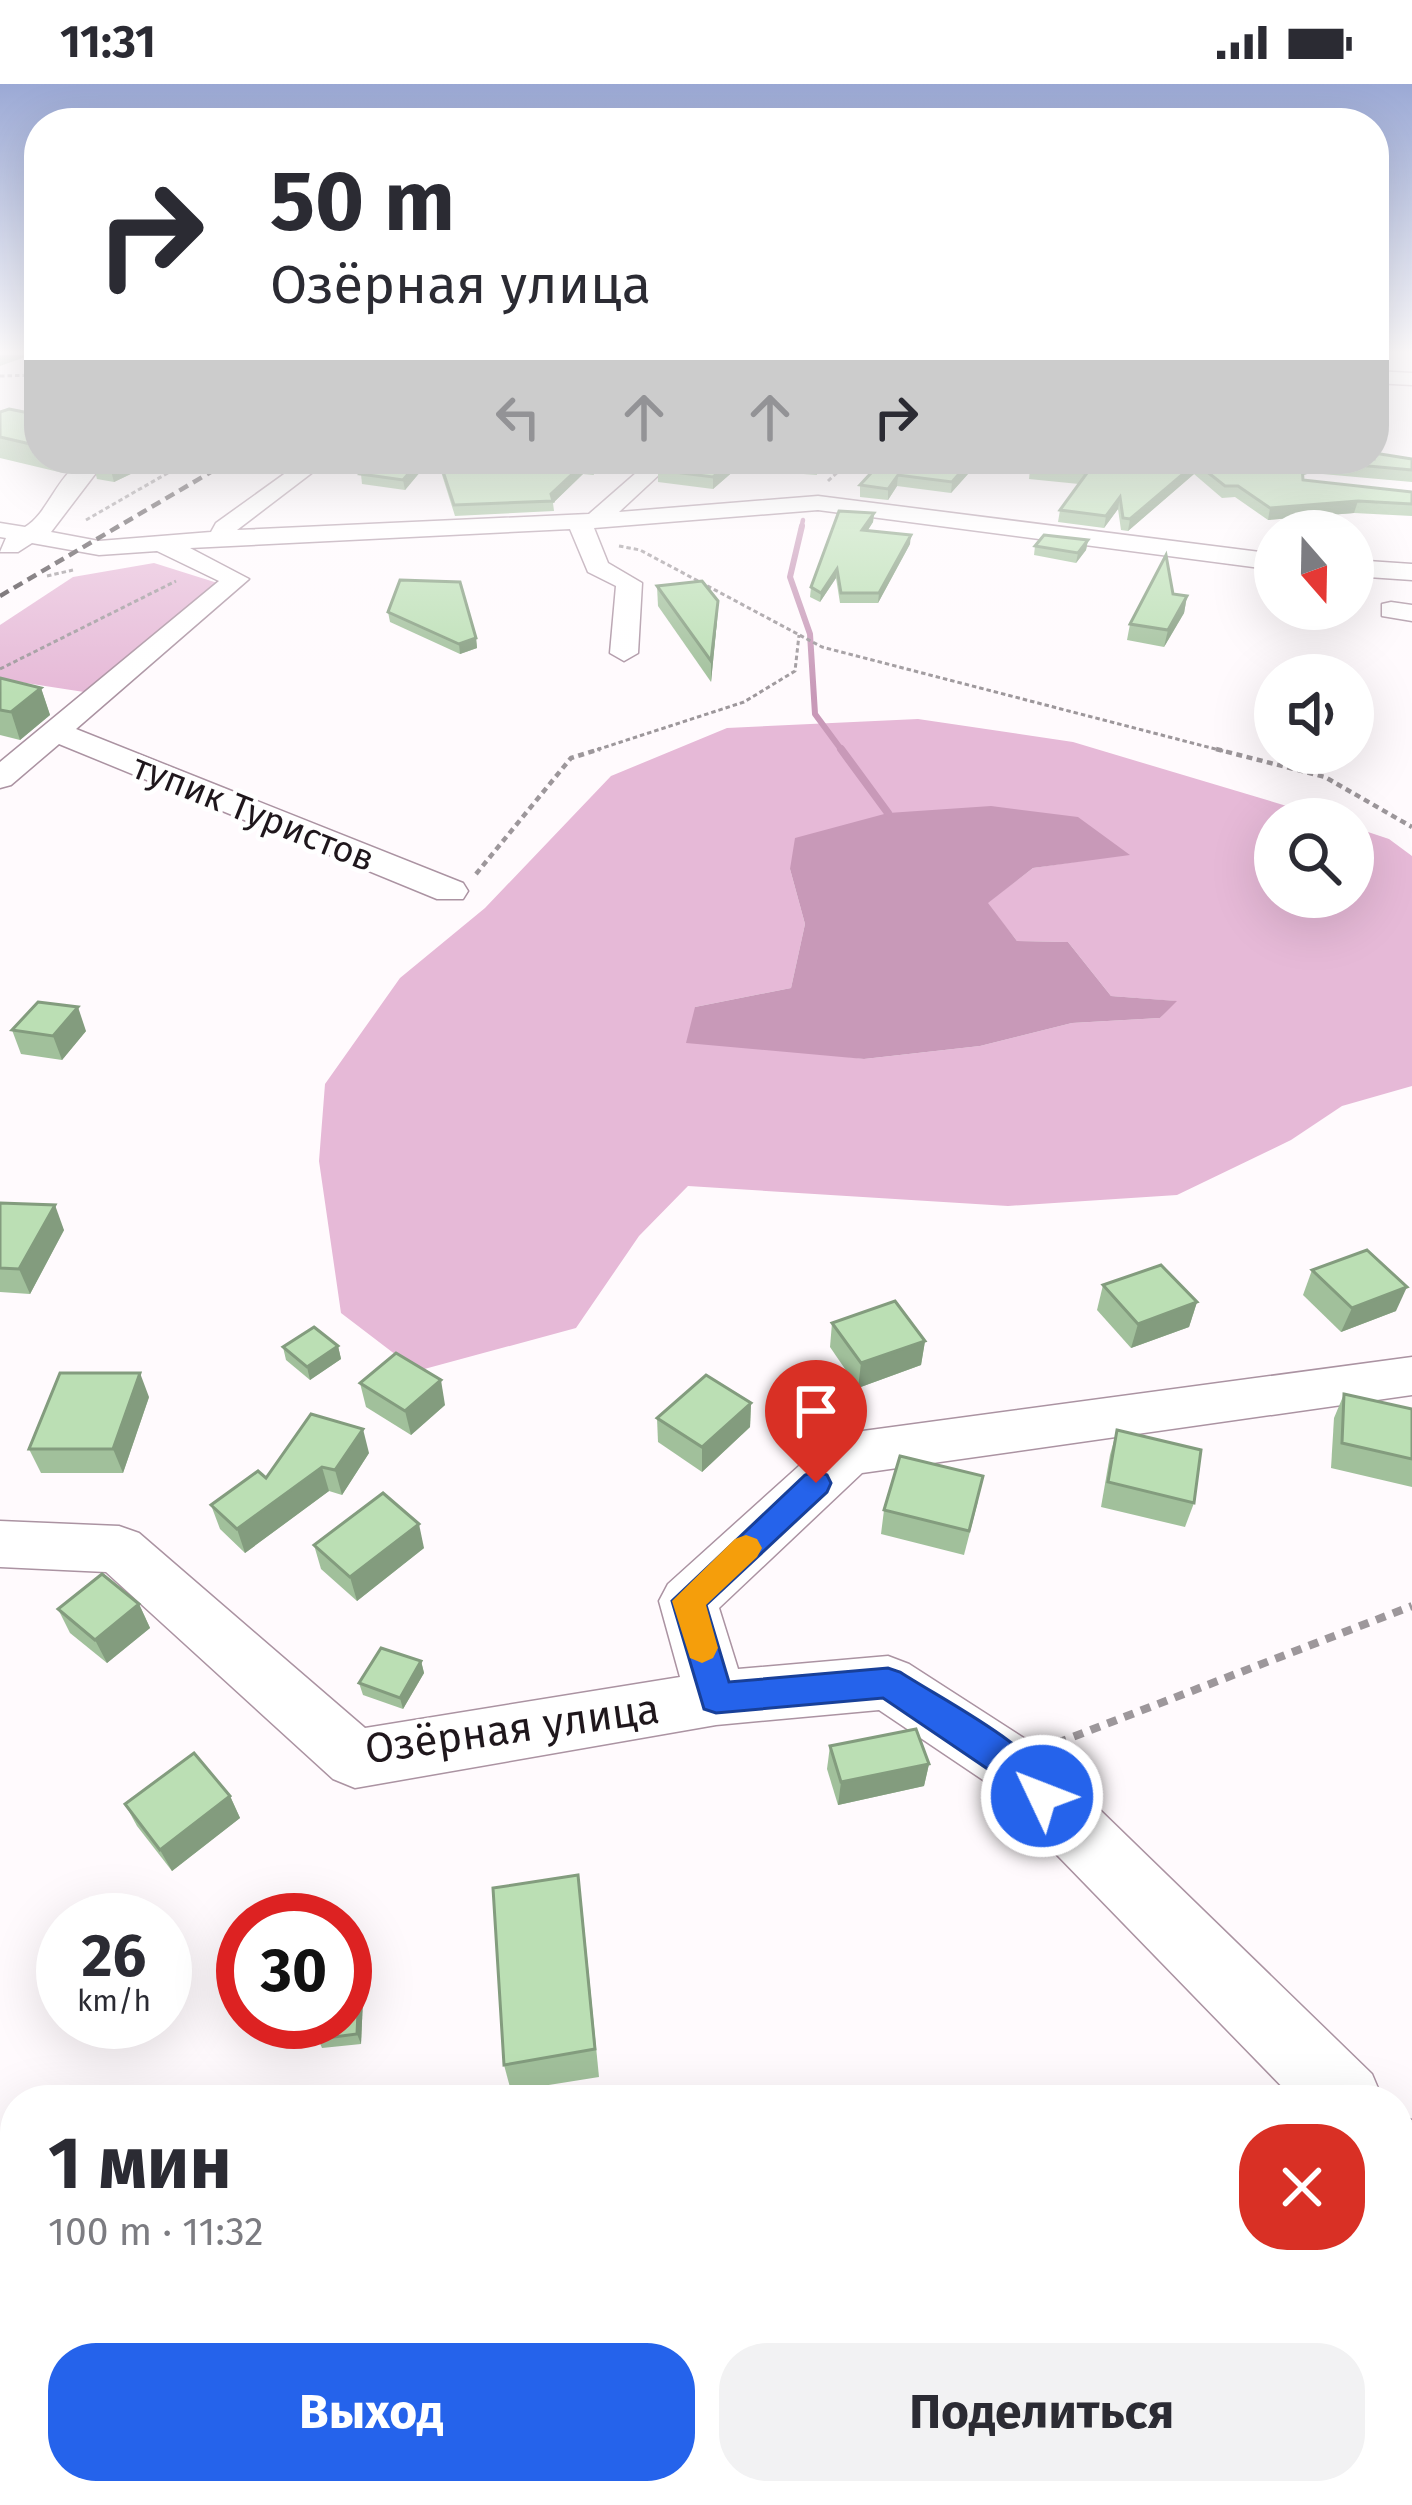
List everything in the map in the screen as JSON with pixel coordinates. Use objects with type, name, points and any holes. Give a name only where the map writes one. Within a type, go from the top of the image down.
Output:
[{"type":"street","points":[[0,554],[12,533],[52,521],[62,496],[83,474]]},
{"type":"street","points":[[222,539],[224,528],[299,474]]},
{"type":"street","points":[[587,527],[648,474]]},
{"type":"street","points":[[12,533],[74,548],[99,548],[278,534],[587,527],[818,503],[1254,559]]},
{"type":"street","points":[[99,548],[144,519]]},
{"type":"street","points":[[587,527],[597,567],[628,583],[624,653]]},
{"type":"street","points":[[214,567],[278,534]]},
{"type":"street","points":[[0,778],[236,579],[164,544]]},
{"type":"street","points":[[1374,569],[1412,572]]},
{"type":"street","name":"тупик Туристов","points":[[57,732],[450,891]]},
{"type":"street","name":"Озёрная улица","points":[[0,1544],[119,1549],[355,1759],[716,1698],[688,1601],[848,1454],[1412,1376]]},
{"type":"street","points":[[716,1698],[888,1683],[1008,1762],[1331,2085]]},
{"type":"path","points":[[47,576],[74,548],[172,474]]},
{"type":"path","points":[[587,527],[822,646],[1325,777],[1412,827]]},
{"type":"path","points":[[0,669],[214,567]]},
{"type":"path","points":[[450,891],[481,871],[571,758],[744,701],[795,671],[799,635]]},
{"type":"path","points":[[1008,1762],[1412,1606]]},
{"type":"shaded area","points":[[154,563],[227,586],[84,692],[0,679],[0,625],[73,577]]},
{"type":"shaded area","points":[[918,719],[1073,742],[1260,798],[1254,798],[1254,918],[1374,918],[1374,834],[1389,839],[1412,856],[1412,1086],[1342,1106],[1291,1140],[1177,1195],[1008,1206],[688,1186],[639,1236],[576,1328],[417,1371],[341,1313],[319,1161],[325,1084],[400,978],[485,908],[611,776],[727,728]],"holes":[[[1128,854],[1033,868],[987,903],[1017,941],[1068,942],[1111,996],[1175,1001],[1160,1018],[1072,1023],[980,1046],[864,1059],[787,1049],[695,1007],[791,988],[805,924],[790,869]]]},
{"type":"shaded area","points":[[991,806],[1078,817],[1130,855],[1033,868],[988,903],[1017,941],[1068,942],[1111,996],[1177,1001],[1160,1018],[1072,1023],[980,1046],[864,1059],[686,1043],[695,1007],[791,988],[805,924],[790,869],[795,838],[888,813]]},
{"type":"building","points":[[361,474],[408,474],[403,480]]},
{"type":"building","points":[[444,474],[572,474],[551,494],[553,501],[454,505]]},
{"type":"building","points":[[870,474],[959,474],[952,482],[898,475],[888,489],[860,485]]},
{"type":"building","points":[[1086,474],[1183,474],[1130,519],[1123,518],[1120,497],[1106,516],[1060,510]]},
{"type":"building","points":[[1210,474],[1303,474],[1303,480],[1412,492],[1412,504],[1358,501],[1270,508],[1238,486],[1225,486]]},
{"type":"building","points":[[839,511],[874,513],[862,530],[911,535],[879,593],[841,593],[837,569],[821,593],[811,587]]},
{"type":"building","points":[[1044,535],[1088,540],[1078,553],[1035,546]]},
{"type":"building","points":[[1166,555],[1173,594],[1187,596],[1168,630],[1130,624]]},
{"type":"building","points":[[400,580],[460,582],[476,638],[459,644],[388,612]]},
{"type":"building","points":[[702,581],[718,601],[711,661],[657,586]]},
{"type":"building","points":[[0,678],[41,688],[11,712],[0,710]]},
{"type":"building","points":[[38,1002],[78,1007],[53,1036],[12,1030]]},
{"type":"building","points":[[0,1203],[55,1205],[19,1269],[0,1268]]},
{"type":"building","points":[[1367,1250],[1407,1287],[1352,1308],[1312,1270]]},
{"type":"building","points":[[1161,1265],[1197,1302],[1138,1324],[1103,1285]]},
{"type":"building","points":[[895,1301],[925,1341],[861,1363],[832,1323]]},
{"type":"building","points":[[314,1327],[338,1346],[307,1367],[283,1347]]},
{"type":"building","points":[[396,1353],[441,1380],[405,1411],[360,1383]]},
{"type":"building","points":[[60,1373],[140,1373],[113,1449],[29,1449]]},
{"type":"building","points":[[706,1375],[751,1403],[702,1447],[657,1418]]},
{"type":"building","points":[[1344,1394],[1412,1409],[1412,1459],[1342,1443]]},
{"type":"building","points":[[311,1414],[363,1429],[335,1470],[322,1467],[237,1529],[211,1505],[258,1471],[266,1478]]},
{"type":"building","points":[[1117,1430],[1201,1450],[1194,1503],[1108,1482]]},
{"type":"building","points":[[900,1456],[983,1476],[969,1531],[884,1510]]},
{"type":"building","points":[[383,1493],[419,1524],[350,1577],[314,1545]]},
{"type":"building","points":[[102,1574],[139,1604],[95,1640],[58,1609]]},
{"type":"building","points":[[381,1648],[421,1661],[400,1698],[359,1683]]},
{"type":"building","points":[[916,1729],[929,1764],[841,1782],[830,1746]]},
{"type":"building","points":[[194,1753],[230,1796],[160,1850],[125,1804]]},
{"type":"building","points":[[578,1875],[595,2049],[504,2065],[493,1888]]},
{"type":"waterway","points":[[801,529],[803,520]]},
{"type":"waterway","points":[[802,526],[790,577],[810,634],[815,714],[843,752]]},
{"type":"waterway","points":[[841,749],[888,813]]},
{"type":"railway","points":[[0,596],[207,474]]},
{"type":"slow traffic","points":[[702,1648],[688,1601],[746,1548]]},
{"type":"route","points":[[816,1483],[688,1601],[716,1698],[888,1683],[1008,1762],[1042,1796]]}]
